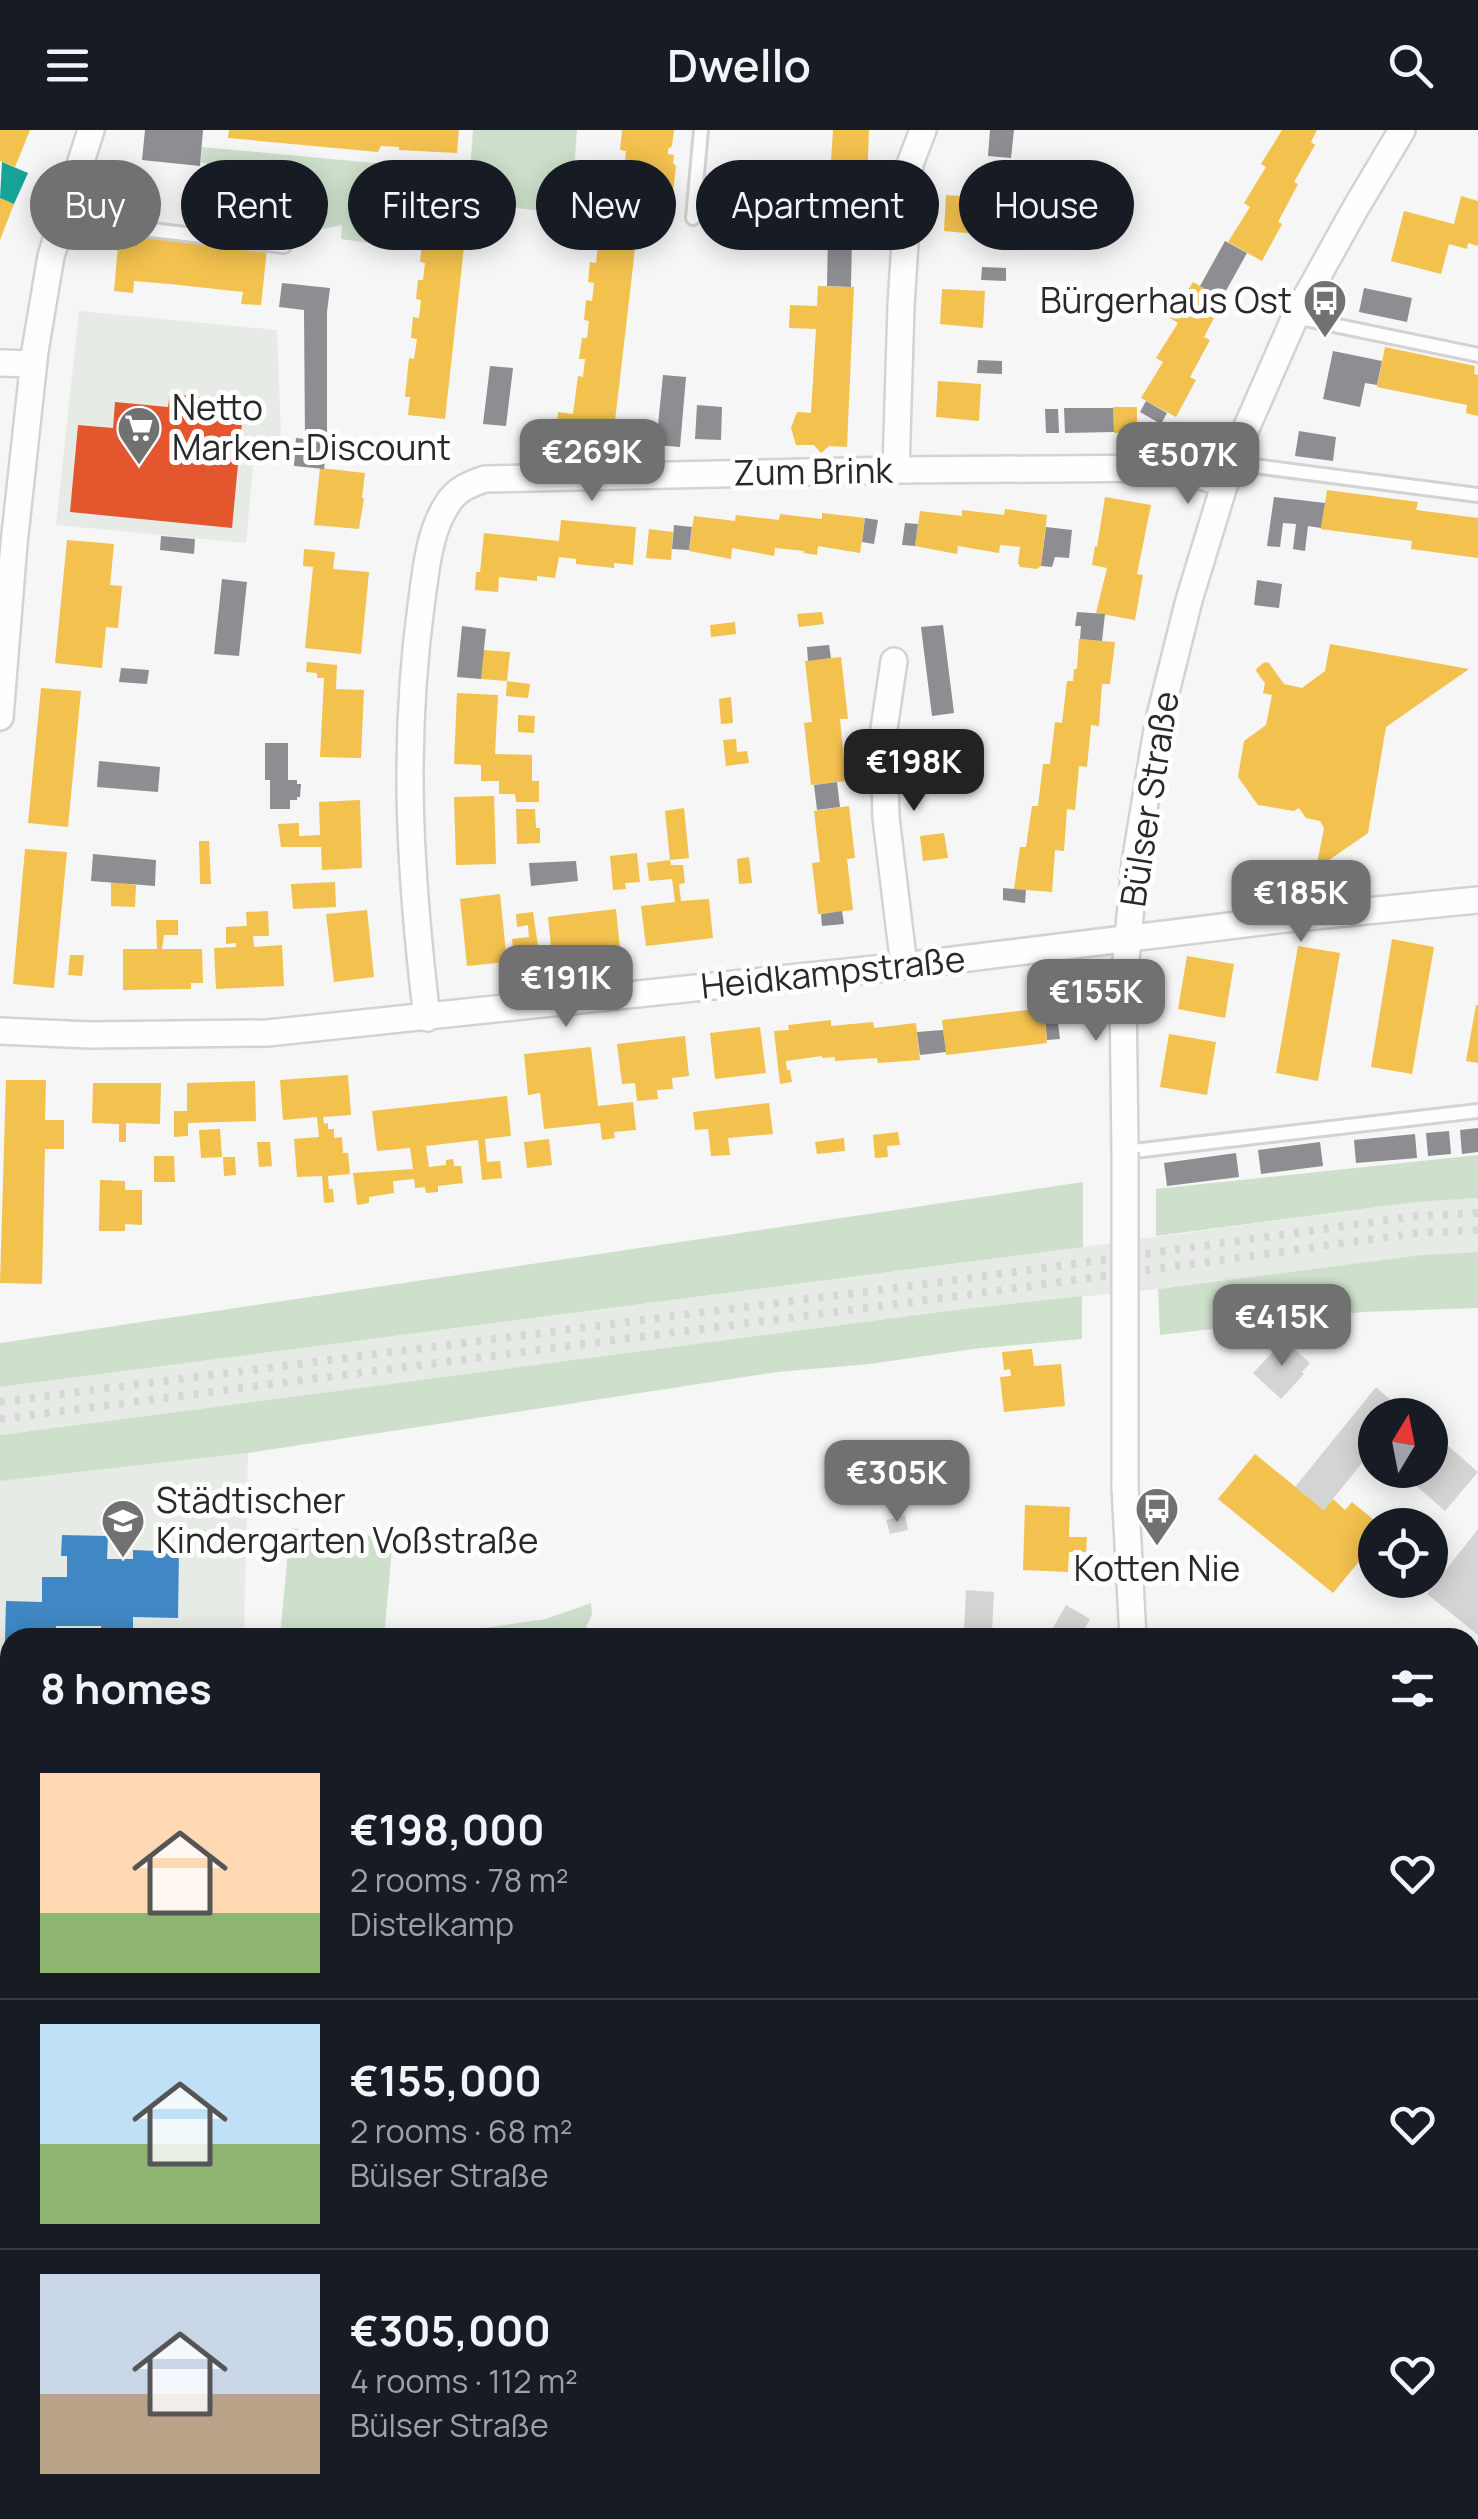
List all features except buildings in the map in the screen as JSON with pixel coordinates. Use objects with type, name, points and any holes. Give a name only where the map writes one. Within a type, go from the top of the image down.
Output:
[{"type":"street","points":[[81,160],[91,130]]},
{"type":"street","points":[[896,470],[910,164],[923,130]]},
{"type":"street","name":"Bülser Straße","points":[[1132,1628],[1125,1488],[1123,992],[1136,863],[1158,724],[1189,600],[1228,473],[1295,316],[1402,130]]},
{"type":"street","points":[[0,717],[5,587],[33,364],[53,250]]},
{"type":"street","points":[[0,363],[33,364]]},
{"type":"street","name":"Zum Brink","points":[[427,1018],[414,912],[410,716],[428,553],[448,503],[457,492],[486,479],[896,470],[1171,468],[1228,473]]},
{"type":"street","points":[[894,661],[884,729],[886,818],[904,966]]},
{"type":"street","name":"Heidkampstraße","points":[[0,1030],[89,1035],[267,1033],[1478,900]]},
{"type":"lane","points":[[693,218],[701,130]]},
{"type":"lane","points":[[1295,316],[1478,355]]},
{"type":"lane","points":[[1228,473],[1478,495]]},
{"type":"lane","points":[[1124,1152],[1478,1111]]},
{"type":"shaded area","points":[[79,311],[277,330],[281,437],[256,436],[246,543],[56,525]]},
{"type":"shaded area","points":[[1478,1198],[1478,1252],[1421,1255],[963,1309],[0,1435],[0,1387],[1416,1202]]},
{"type":"shaded area","name":"Städtischer Kindergarten Voßstraße","points":[[248,1453],[244,1628],[0,1628],[0,1481]]},
{"type":"green space","points":[[473,130],[577,130],[575,160],[536,160],[536,210],[516,208],[516,160],[471,160]]},
{"type":"green space","points":[[202,147],[348,161],[348,240],[341,239],[342,225],[328,228],[328,160],[201,160]]},
{"type":"green space","points":[[1478,1155],[1478,1198],[1416,1202],[1156,1236],[1156,1189]]},
{"type":"green space","points":[[1083,1182],[1083,1247],[0,1387],[0,1343]]},
{"type":"green space","points":[[1478,1252],[1478,1308],[1362,1312],[1160,1335],[1158,1289],[1421,1255]]},
{"type":"green space","points":[[1082,1296],[1082,1339],[777,1372],[248,1453],[0,1481],[0,1435]]},
{"type":"green space","points":[[290,1528],[393,1538],[385,1628],[281,1628]]},
{"type":"green space","points":[[591,1603],[592,1614],[586,1628],[484,1628],[546,1619]]},
{"type":"railway","points":[[0,1402],[957,1280],[1417,1216],[1478,1213]]},
{"type":"railway","points":[[0,1419],[1417,1233],[1478,1230]]},
{"type":"place","name":"Bürgerhaus Ost","points":[[1325,339]]},
{"type":"place","name":"Netto Marken-Discount","points":[[139,466]]},
{"type":"place","name":"Kotten Nie","points":[[1157,1547]]},
{"type":"place","name":"Städtischer Kindergarten Voßstraße","points":[[123,1559]]}]
